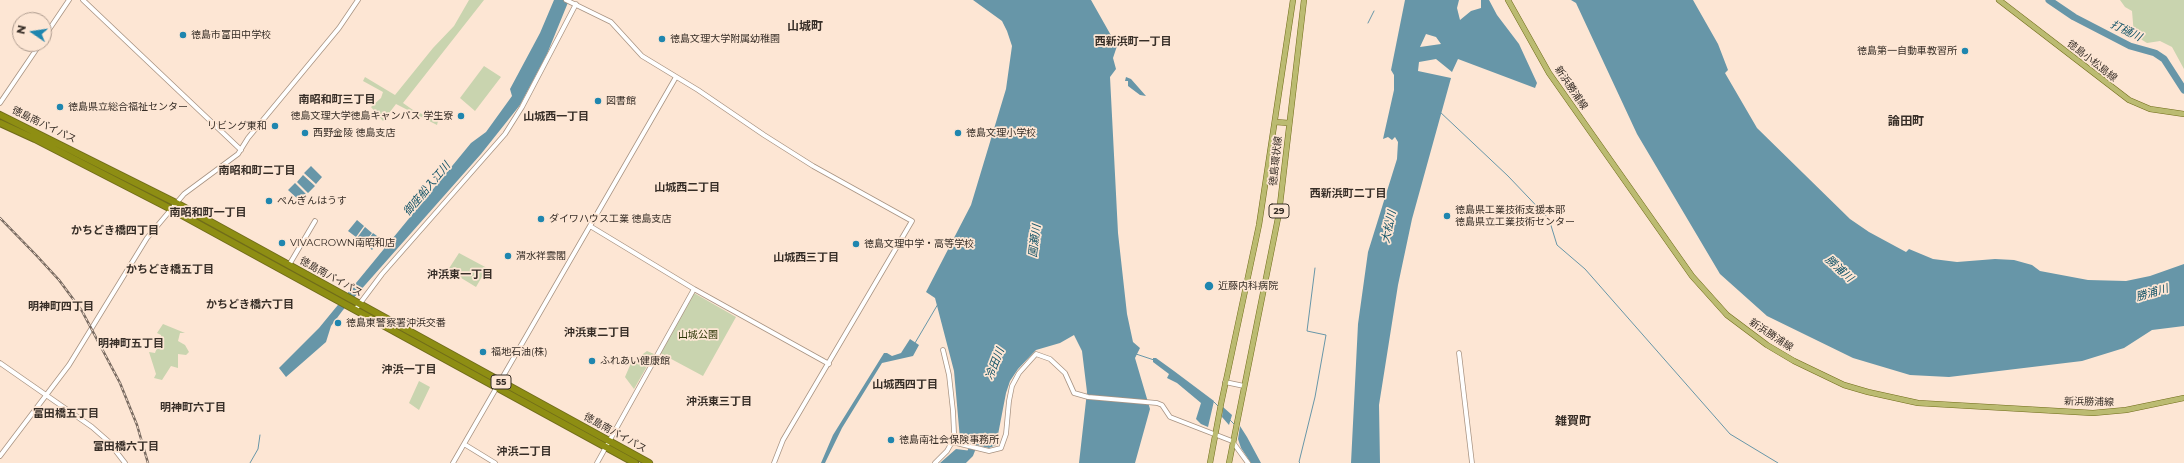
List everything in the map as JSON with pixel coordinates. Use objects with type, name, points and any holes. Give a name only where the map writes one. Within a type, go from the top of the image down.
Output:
[{"type":"highway","name":"徳島南バイパス","points":[[0,115],[176,203],[500,381],[608,444],[636,463]]},
{"type":"highway","name":"徳島南バイパス","points":[[0,123],[35,139],[171,209],[496,387],[608,444],[649,463]]},
{"type":"main road","name":"徳島環状線","points":[[1210,463],[1217,420],[1251,269],[1293,0]]},
{"type":"main road","name":"徳島環状線","points":[[1229,463],[1232,441],[1279,213],[1304,0]]},
{"type":"main road","name":"新浜勝浦線","points":[[1508,0],[1550,73],[1692,276],[1727,315],[1767,345],[1794,361],[1844,385],[1918,403],[2093,412],[2126,410],[2184,398]]},
{"type":"main road","name":"徳島小松島線","points":[[1999,0],[2129,100],[2150,109],[2184,114]]},
{"type":"main road","points":[[1275,122],[1289,123]]},
{"type":"street","points":[[52,25],[69,0]]},
{"type":"street","points":[[82,0],[241,150]]},
{"type":"street","points":[[0,456],[47,395],[85,341],[147,238],[176,203],[197,183],[232,159],[241,150],[248,138],[339,28],[358,0]]},
{"type":"street","points":[[568,1],[611,22],[638,53],[813,166],[912,221],[783,440],[774,463]]},
{"type":"street","points":[[355,310],[356,302],[505,134],[522,107],[576,4]]},
{"type":"street","points":[[0,103],[35,52]]},
{"type":"street","points":[[453,463],[676,77]]},
{"type":"street","points":[[289,265],[315,221]]},
{"type":"street","points":[[590,226],[694,289],[829,364]]},
{"type":"street","points":[[597,463],[694,289]]},
{"type":"street","points":[[935,463],[947,451],[952,442],[954,433],[949,375],[943,350]]},
{"type":"street","points":[[1459,353],[1472,463]]},
{"type":"street","points":[[952,442],[989,451],[1001,448],[1006,434],[1012,386],[1019,373],[1036,354],[1050,359],[1065,373],[1074,393],[1080,396],[1151,401],[1162,405],[1170,416],[1232,441],[1248,463]]},
{"type":"street","points":[[0,363],[97,430],[125,463]]},
{"type":"street","points":[[1226,382],[1244,386]]},
{"type":"street","points":[[464,444],[495,463]]},
{"type":"green space","points":[[469,0],[484,0],[403,103],[413,110],[438,121],[437,125],[396,104],[383,121],[371,107],[381,98],[383,92],[363,81],[365,77],[395,95],[433,48],[454,26]]},
{"type":"green space","points":[[2120,0],[2184,0],[2184,69],[2172,47],[2160,41],[2147,43],[2134,35],[2132,11],[2125,7]]},
{"type":"green space","points":[[484,66],[501,77],[475,111],[460,98]]},
{"type":"green space","points":[[459,253],[487,268],[476,287],[448,270]]},
{"type":"green space","name":"山城公園","points":[[694,293],[736,317],[703,376],[660,353]]},
{"type":"green space","points":[[163,324],[185,333],[180,333],[178,341],[185,345],[189,352],[186,355],[178,354],[178,368],[171,366],[162,380],[154,378],[156,374],[149,352],[155,353],[159,342],[162,341],[161,335],[157,333]]},
{"type":"green space","points":[[647,351],[654,354],[634,389],[625,377],[631,363]]},
{"type":"green space","points":[[419,381],[430,387],[419,410],[409,403]]},
{"type":"water","points":[[554,0],[569,0],[547,54],[520,105],[481,154],[343,310],[331,326],[326,342],[286,377],[279,368],[319,328],[471,143],[486,132],[512,96],[510,89],[540,33]]},
{"type":"water","name":"園瀬川","points":[[973,0],[1091,0],[1117,46],[1113,58],[1116,69],[1110,77],[1118,233],[1127,314],[1133,342],[1140,348],[1135,358],[1150,409],[1135,463],[1079,463],[1087,392],[1082,351],[1074,335],[1060,343],[1036,350],[1018,369],[1010,381],[1006,393],[996,445],[989,448],[964,442],[960,439],[954,371],[935,298],[926,292],[971,205],[1006,89],[1012,46],[1002,21]]},
{"type":"water","name":"大松川","points":[[1405,0],[1459,0],[1457,8],[1460,20],[1471,11],[1481,8],[1481,0],[1489,0],[1497,15],[1519,44],[1537,83],[1535,88],[1458,59],[1452,72],[1436,59],[1419,62],[1418,71],[1451,78],[1412,219],[1398,285],[1379,405],[1380,463],[1351,463],[1358,324],[1368,252],[1397,159],[1398,142],[1395,137],[1392,140],[1388,137],[1383,139],[1394,90],[1394,75],[1391,70]],"holes":[[[1426,34],[1436,37],[1441,44],[1420,47]]]},
{"type":"water","name":"勝浦川","points":[[1571,0],[1693,0],[1718,44],[1728,70],[1725,73],[1757,128],[1850,219],[1869,232],[1906,252],[1909,249],[1933,259],[1957,262],[1995,259],[2014,260],[2032,265],[2040,271],[2088,280],[2126,281],[2150,276],[2184,264],[2184,326],[2152,330],[2124,348],[2082,361],[1949,377],[1910,375],[1853,358],[1767,316],[1720,274],[1637,134],[1576,3]]},
{"type":"water","points":[[1126,77],[1131,79],[1146,96],[1140,95],[1128,86],[1128,81],[1125,81]]},
{"type":"water","points":[[311,166],[322,177],[316,184],[304,173]]},
{"type":"water","points":[[303,175],[315,186],[308,193],[297,182]]},
{"type":"water","points":[[295,183],[306,194],[300,201],[288,190]]},
{"type":"water","points":[[357,220],[364,226],[356,237],[348,231]]},
{"type":"water","points":[[365,227],[372,233],[364,243],[357,238]]},
{"type":"water","points":[[373,233],[381,239],[372,250],[365,244]]},
{"type":"water","points":[[910,339],[919,345],[913,356],[882,363],[842,428],[825,463],[821,463],[833,435],[884,353],[892,356],[901,353]]},
{"type":"water","points":[[1153,358],[1156,358],[1214,401],[1208,427],[1201,424],[1196,419],[1201,403],[1177,383],[1167,378],[1169,374],[1153,362]]},
{"type":"water","points":[[1223,407],[1232,415],[1229,425],[1222,417]]},
{"type":"water","points":[[1240,426],[1261,463],[1251,463],[1241,448],[1238,439]]},
{"type":"water","points":[[956,449],[972,451],[963,463],[940,463]]},
{"type":"waterway","name":"打樋川","points":[[2049,0],[2074,17],[2130,46],[2155,53],[2164,59],[2184,90]]},
{"type":"waterway","points":[[1368,23],[1374,11]]},
{"type":"waterway","points":[[1439,111],[1508,176],[1549,219],[1557,245],[1585,269],[1730,434],[1778,463]]},
{"type":"waterway","points":[[1300,463],[1315,397],[1326,335],[1307,331],[1315,268]]},
{"type":"waterway","points":[[915,343],[938,304]]},
{"type":"waterway","points":[[1136,354],[1154,360]]},
{"type":"waterway","points":[[1214,402],[1219,407]]},
{"type":"waterway","points":[[1230,420],[1235,425]]},
{"type":"waterway","points":[[250,463],[258,449],[260,435]]},
{"type":"waterway","name":"冷田川","points":[[961,463],[970,454],[977,436]]},
{"type":"railway","points":[[0,218],[59,280],[82,311],[120,383],[137,425],[148,463]]},
{"type":"place","name":"徳島市富田中学校","points":[[183,35]]},
{"type":"place","name":"徳島文理大学附属幼稚園","points":[[662,39]]},
{"type":"place","name":"徳島第一自動車教習所","points":[[1965,51]]},
{"type":"place","name":"図書館","points":[[598,101]]},
{"type":"place","name":"徳島県立総合福祉センター","points":[[60,107]]},
{"type":"place","name":"徳島文理大学徳島キャンパス 学生寮","points":[[461,116]]},
{"type":"place","name":"リビング東和","points":[[275,126]]},
{"type":"place","name":"西野金陵 徳島支店","points":[[305,133]]},
{"type":"place","name":"徳島文理小学校","points":[[958,133]]},
{"type":"place","name":"ぺんぎんはうす","points":[[269,201]]},
{"type":"place","name":"徳島県工業技術支援本部 徳島県立工業技術センター","points":[[1447,216]]},
{"type":"place","name":"ダイワハウス工業 徳島支店","points":[[541,219]]},
{"type":"place","name":"VIVACROWN南昭和店","points":[[282,243]]},
{"type":"place","name":"徳島文理中学・高等学校","points":[[856,244]]},
{"type":"place","name":"渭水祥雲閣","points":[[508,256]]},
{"type":"place","name":"近藤内科病院","points":[[1209,286]]},
{"type":"place","name":"徳島東警察署沖浜交番","points":[[338,323]]},
{"type":"place","name":"福地石油(株)","points":[[483,352]]},
{"type":"place","name":"ふれあい健康館","points":[[592,361]]},
{"type":"place","name":"徳島南社会保険事務所","points":[[891,440]]},
{"type":"district","name":"山城町","points":[[805,26]]},
{"type":"district","name":"西新浜町一丁目","points":[[1133,42]]},
{"type":"district","name":"南昭和町三丁目","points":[[337,100]]},
{"type":"district","name":"山城西一丁目","points":[[556,117]]},
{"type":"district","name":"論田町","points":[[1906,121]]},
{"type":"district","name":"南昭和町二丁目","points":[[257,171]]},
{"type":"district","name":"山城西二丁目","points":[[687,188]]},
{"type":"district","name":"西新浜町二丁目","points":[[1348,194]]},
{"type":"district","name":"南昭和町一丁目","points":[[208,213]]},
{"type":"district","name":"かちどき橋四丁目","points":[[115,231]]},
{"type":"district","name":"山城西三丁目","points":[[806,258]]},
{"type":"district","name":"かちどき橋五丁目","points":[[170,270]]},
{"type":"district","name":"沖浜東一丁目","points":[[460,275]]},
{"type":"district","name":"かちどき橋六丁目","points":[[250,305]]},
{"type":"district","name":"明神町四丁目","points":[[61,307]]},
{"type":"district","name":"沖浜東二丁目","points":[[597,333]]},
{"type":"district","name":"明神町五丁目","points":[[131,344]]},
{"type":"district","name":"沖浜一丁目","points":[[409,370]]},
{"type":"district","name":"山城西四丁目","points":[[905,385]]},
{"type":"district","name":"沖浜東三丁目","points":[[719,402]]},
{"type":"district","name":"明神町六丁目","points":[[193,408]]},
{"type":"district","name":"富田橋五丁目","points":[[66,414]]},
{"type":"district","name":"雑賀町","points":[[1573,421]]},
{"type":"district","name":"富田橋六丁目","points":[[126,447]]},
{"type":"district","name":"沖浜二丁目","points":[[524,452]]},
{"type":"water label","name":"御座船入江川","points":[[427,189]]}]
